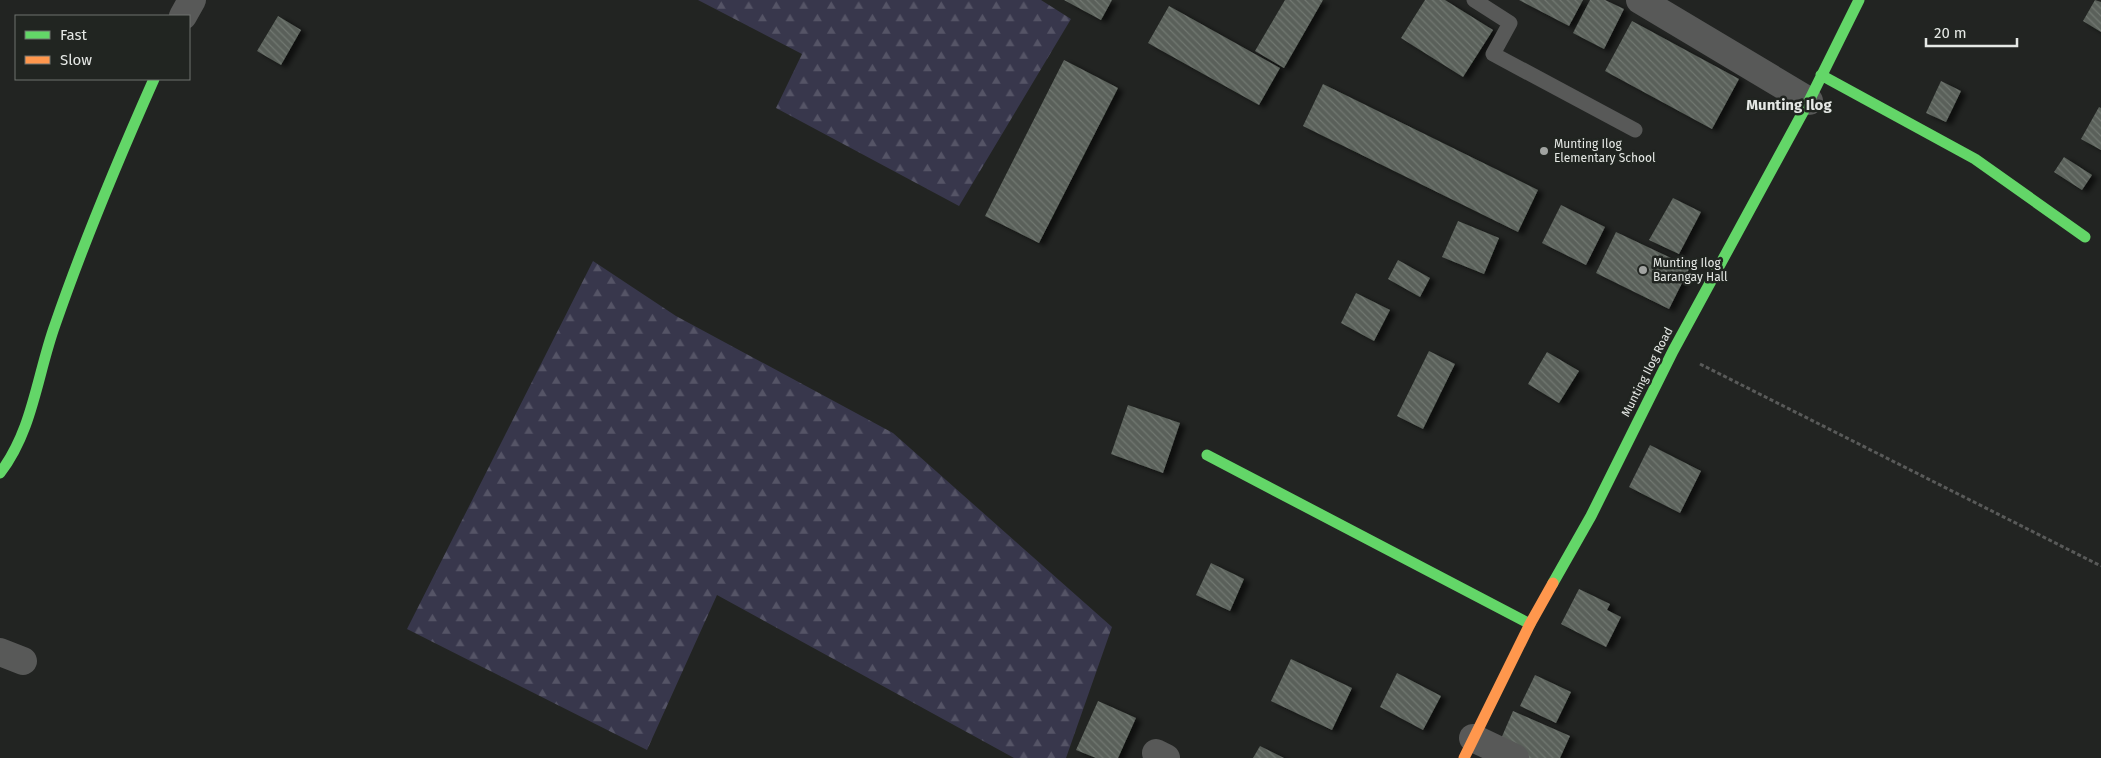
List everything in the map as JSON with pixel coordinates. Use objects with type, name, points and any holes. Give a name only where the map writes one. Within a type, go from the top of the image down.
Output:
[{"type":"street","points":[[184,15],[192,0]]},
{"type":"street","points":[[1640,0],[1809,101]]},
{"type":"street","name":"Munting Ilog Road","points":[[1469,748],[1530,624],[1591,516],[1673,351],[1809,101],[1859,0]]},
{"type":"street","points":[[1821,75],[1975,159],[2085,237]]},
{"type":"street","points":[[0,473],[13,458],[26,430],[47,348],[114,166],[154,80]]},
{"type":"street","points":[[1207,455],[1530,624]]},
{"type":"street","points":[[1469,748],[1515,758]]},
{"type":"lane","points":[[1474,0],[1510,22],[1493,54],[1635,130]]},
{"type":"path","points":[[1673,351],[2101,566]]},
{"type":"green space","points":[[698,0],[1041,0],[1071,19],[959,206],[776,108],[802,54]]},
{"type":"green space","points":[[593,261],[676,316],[893,433],[1112,627],[1066,758],[1014,758],[717,595],[647,750],[407,629]]},
{"type":"building","points":[[1064,0],[1112,0],[1101,20]]},
{"type":"building","points":[[1285,0],[1323,0],[1284,68],[1255,51]]},
{"type":"building","points":[[1425,0],[1445,0],[1493,30],[1463,77],[1401,38]]},
{"type":"building","points":[[1519,0],[1583,0],[1569,26]]},
{"type":"building","points":[[1590,0],[1605,0],[1624,9],[1604,49],[1573,33]]},
{"type":"building","points":[[2095,0],[2101,2],[2101,32],[2083,21]]},
{"type":"building","points":[[1169,6],[1280,68],[1259,105],[1148,43]]},
{"type":"building","points":[[278,16],[301,30],[281,65],[257,51]]},
{"type":"building","points":[[1632,21],[1739,79],[1712,129],[1605,71]]},
{"type":"building","points":[[1064,60],[1118,88],[1039,243],[985,216]]},
{"type":"building","points":[[1941,81],[1961,91],[1946,122],[1926,113]]},
{"type":"building","points":[[1323,84],[1538,190],[1518,232],[1303,126]]},
{"type":"building","points":[[2099,107],[2101,108],[2101,150],[2081,139]]},
{"type":"building","points":[[2064,157],[2092,175],[2082,190],[2054,172]]},
{"type":"building","points":[[1673,198],[1701,212],[1679,254],[1649,240]]},
{"type":"building","points":[[1561,205],[1605,227],[1586,265],[1542,243]]},
{"type":"building","points":[[1458,221],[1499,238],[1484,274],[1442,257]]},
{"type":"building","name":"Munting Ilog Barangay Hall","points":[[1616,232],[1690,267],[1669,309],[1596,273]]},
{"type":"building","points":[[1398,260],[1430,278],[1420,297],[1388,279]]},
{"type":"building","points":[[1356,293],[1390,310],[1374,341],[1341,323]]},
{"type":"building","points":[[1429,351],[1455,364],[1423,429],[1397,416]]},
{"type":"building","points":[[1547,352],[1579,371],[1559,403],[1528,384]]},
{"type":"building","points":[[1128,405],[1180,423],[1163,473],[1111,454]]},
{"type":"building","points":[[1650,445],[1701,471],[1680,513],[1629,487]]},
{"type":"building","points":[[1211,563],[1244,579],[1230,611],[1196,595]]},
{"type":"building","points":[[1579,589],[1610,604],[1607,610],[1621,617],[1606,647],[1561,624]]},
{"type":"building","points":[[1291,659],[1352,688],[1332,730],[1271,701]]},
{"type":"building","points":[[1397,673],[1441,696],[1423,730],[1380,707]]},
{"type":"building","points":[[1535,675],[1571,692],[1556,723],[1520,706]]},
{"type":"building","points":[[1098,701],[1136,718],[1118,758],[1096,758],[1076,750]]},
{"type":"building","points":[[1513,711],[1570,736],[1560,758],[1520,758],[1497,748]]},
{"type":"building","points":[[1260,746],[1284,758],[1253,758]]},
{"type":"traffic: fast","points":[[1553,583],[1591,516],[1673,351],[1809,101],[1859,0]]},
{"type":"traffic: fast","points":[[1821,75],[1975,159],[2085,237]]},
{"type":"traffic: fast","points":[[0,473],[20,439],[33,402],[55,325],[78,263],[154,80]]},
{"type":"traffic: fast","points":[[1207,455],[1530,624]]},
{"type":"traffic: slow","points":[[1464,758],[1530,624],[1553,583]]},
{"type":"place","name":"Munting Ilog Elementary School","points":[[1544,151]]},
{"type":"place","name":"Munting Ilog Barangay Hall","points":[[1643,270]]},
{"type":"district","name":"Munting Ilog","points":[[1789,105]]}]
